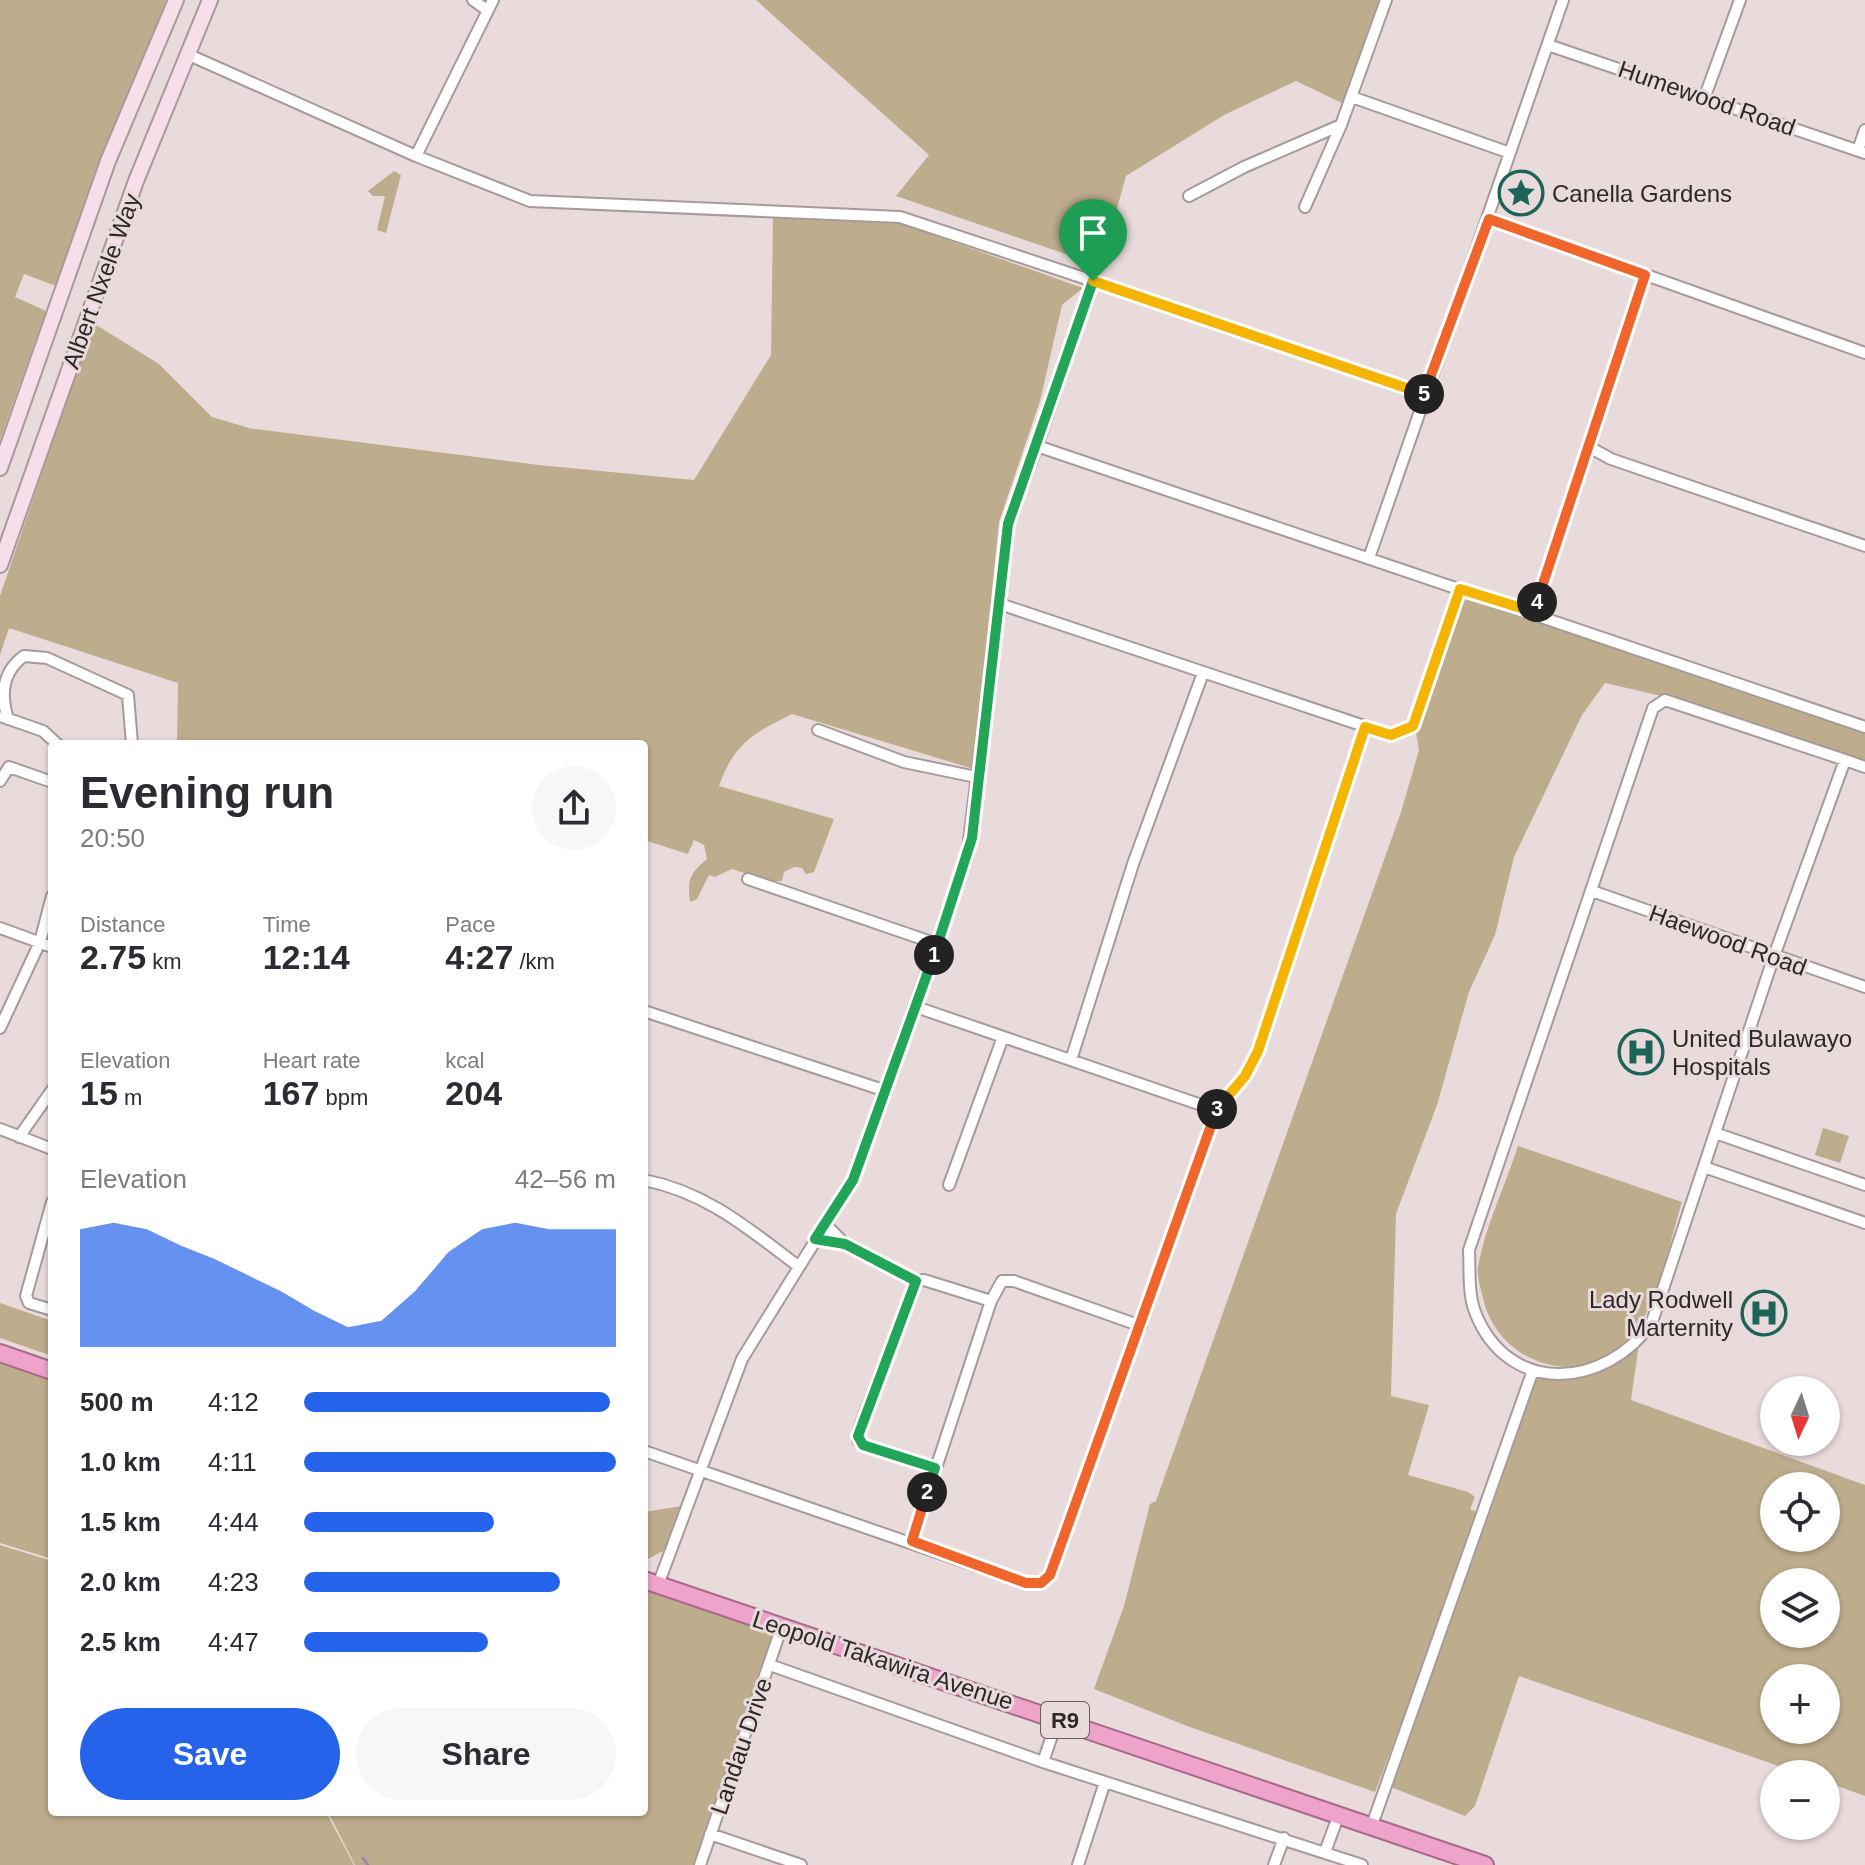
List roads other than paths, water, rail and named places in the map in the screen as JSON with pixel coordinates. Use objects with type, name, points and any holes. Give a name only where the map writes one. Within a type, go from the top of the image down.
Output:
[{"type":"highway","points":[[0,1353],[48,1370]]},
{"type":"highway","name":"Leopold Takawira Avenue","points":[[651,1582],[1485,1865]]},
{"type":"main road","name":"Albert Nxele Way","points":[[0,468],[108,161],[176,0]]},
{"type":"main road","name":"Albert Nxele Way","points":[[0,565],[136,181],[210,0]]},
{"type":"street","points":[[416,156],[490,5],[473,0]]},
{"type":"street","points":[[1305,207],[1352,97],[1386,0]]},
{"type":"street","points":[[1369,558],[1563,0]]},
{"type":"street","points":[[1705,96],[1740,0]]},
{"type":"street","name":"Humewood Road","points":[[1548,45],[1705,96],[1861,152]]},
{"type":"street","points":[[187,54],[511,196],[548,204],[900,217],[1424,395]]},
{"type":"street","points":[[1352,97],[1510,153]]},
{"type":"street","points":[[1189,196],[1244,167],[1341,125]]},
{"type":"street","points":[[1861,152],[1865,130]]},
{"type":"street","points":[[1489,219],[1865,353]]},
{"type":"street","points":[[1534,612],[1591,448],[1645,275]]},
{"type":"street","points":[[651,1582],[742,1359],[853,1180],[916,1007],[969,849],[1008,524],[1093,281]]},
{"type":"street","points":[[1037,446],[1534,612],[1865,727]]},
{"type":"street","points":[[1591,448],[1611,459],[1865,546]]},
{"type":"street","points":[[997,603],[1391,735],[1413,726],[1460,589]]},
{"type":"street","points":[[53,740],[43,731],[4,717],[1,694],[10,666],[24,656],[47,658],[128,695],[132,740]]},
{"type":"street","points":[[1071,1060],[1133,864],[1203,673]]},
{"type":"street","points":[[1845,760],[1774,956],[1652,1322],[1621,1357],[1593,1369],[1570,1374],[1532,1373],[1509,1358],[1488,1335],[1475,1311],[1469,1250],[1653,708],[1660,700],[1845,760],[1865,767]]},
{"type":"street","points":[[648,1452],[912,1541],[1026,1583],[1041,1583],[1050,1575],[1216,1110],[1245,1076],[1258,1051],[1365,727]]},
{"type":"street","points":[[818,730],[904,762],[976,777]]},
{"type":"street","points":[[0,781],[9,767],[48,781]]},
{"type":"street","points":[[748,879],[937,944]]},
{"type":"street","name":"Haewood Road","points":[[1592,891],[1865,987]]},
{"type":"street","points":[[0,1028],[40,942],[48,911]]},
{"type":"street","points":[[0,928],[48,945]]},
{"type":"street","points":[[916,1007],[1216,1110]]},
{"type":"street","points":[[648,1012],[886,1091]]},
{"type":"street","points":[[949,1185],[1003,1037]]},
{"type":"street","points":[[19,1137],[48,1096]]},
{"type":"street","points":[[0,1129],[48,1148]]},
{"type":"street","points":[[1715,1133],[1865,1185]]},
{"type":"street","points":[[1704,1167],[1865,1223]]},
{"type":"street","points":[[648,1181],[688,1191],[719,1206],[798,1266]]},
{"type":"street","points":[[48,1216],[26,1296],[29,1303],[48,1309]]},
{"type":"street","points":[[825,1224],[845,1244],[916,1281],[924,1280],[991,1301]]},
{"type":"street","points":[[815,1239],[845,1244]]},
{"type":"street","points":[[916,1281],[858,1436],[863,1445],[935,1468]]},
{"type":"street","points":[[912,1541],[991,1301],[1002,1281],[1014,1281],[1141,1326]]},
{"type":"street","points":[[1372,1825],[1532,1373]]},
{"type":"street","name":"Landau Drive","points":[[700,1865],[782,1626]]},
{"type":"street","points":[[770,1665],[1043,1762],[1362,1865]]},
{"type":"street","points":[[1043,1762],[1058,1718]]},
{"type":"street","points":[[1078,1865],[1105,1782]]},
{"type":"street","points":[[1325,1852],[1339,1814]]},
{"type":"street","points":[[710,1834],[801,1865]]},
{"type":"street","points":[[1274,1865],[1284,1838]]},
{"type":"waterway","points":[[363,1858],[368,1865]]},
{"type":"place","name":"Canella Gardens","points":[[1521,193]]},
{"type":"place","name":"United Bulawayo Hospitals","points":[[1641,1052]]},
{"type":"place","name":"Lady Rodwell Marternity","points":[[1764,1313]]}]
